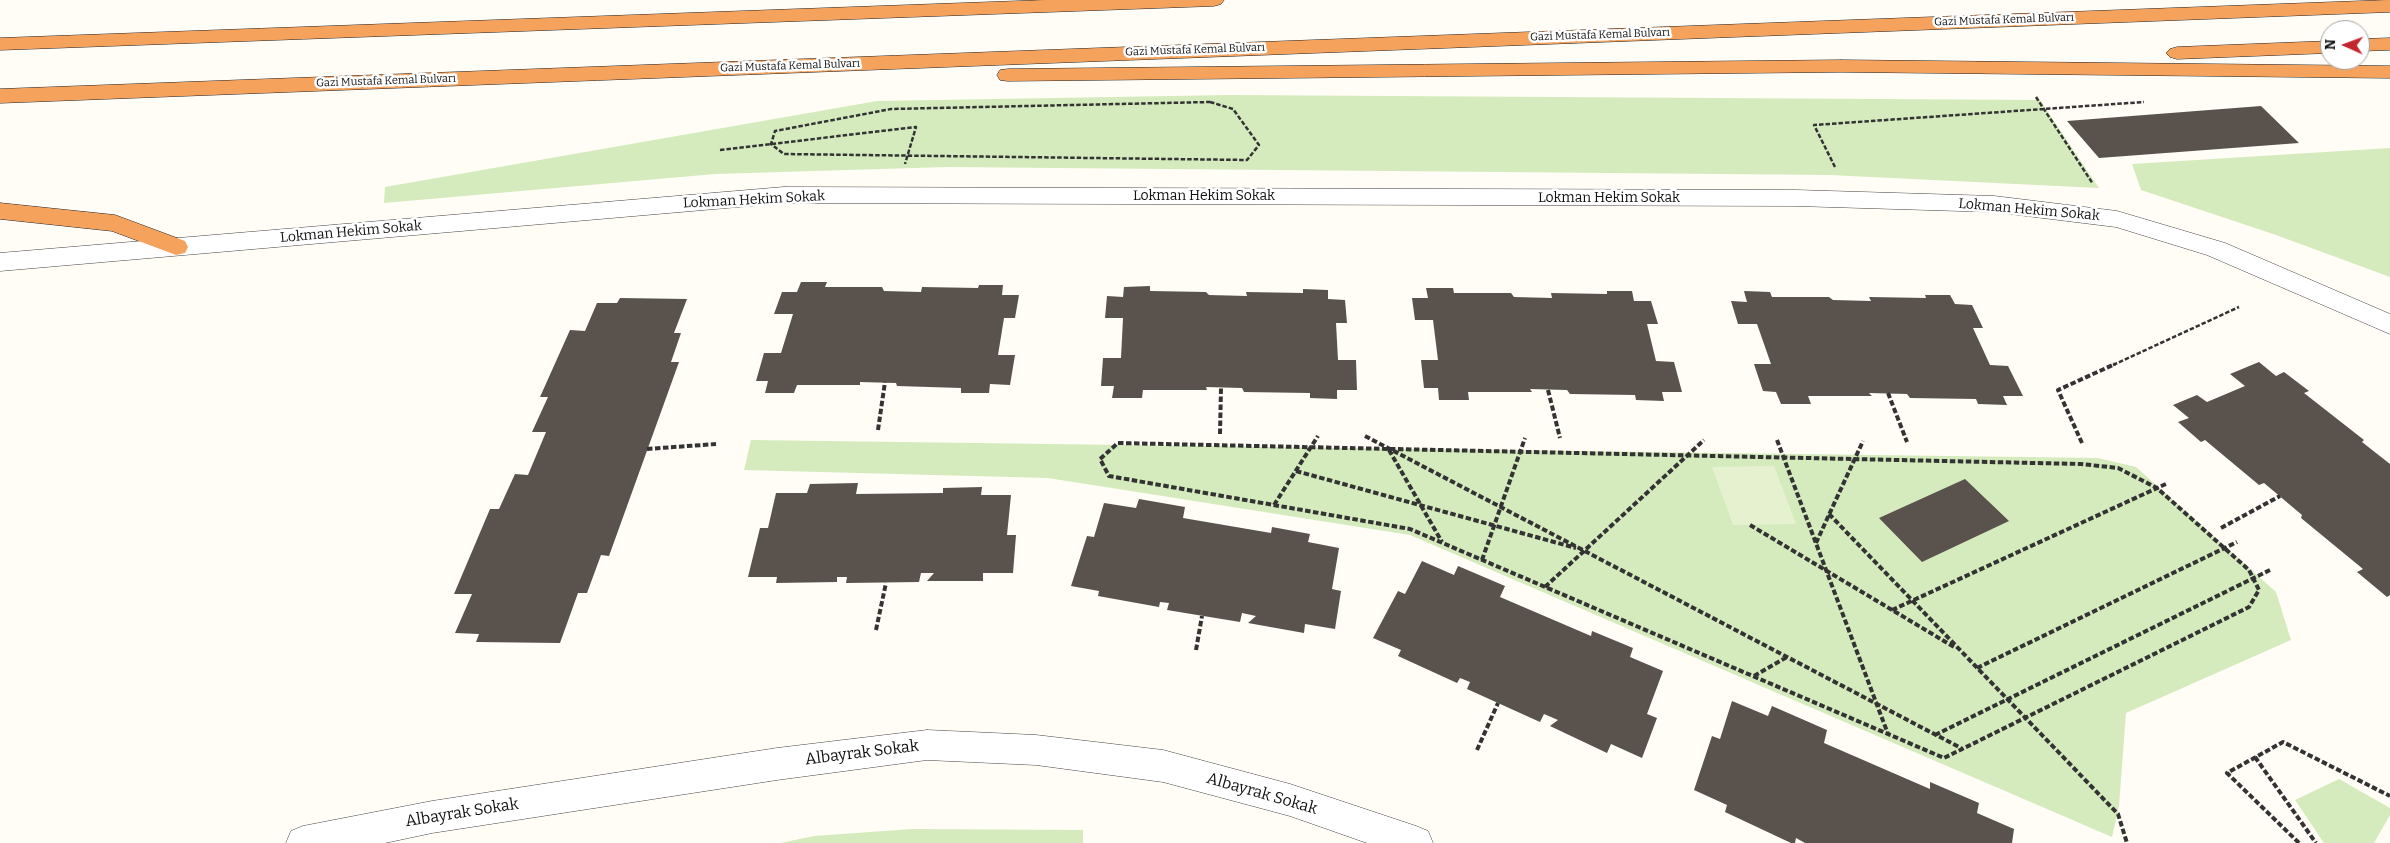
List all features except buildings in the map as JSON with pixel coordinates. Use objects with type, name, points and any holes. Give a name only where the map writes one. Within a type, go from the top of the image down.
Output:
[{"type":"highway","points":[[0,44],[1214,0]]},
{"type":"highway","name":"Gazi Mustafa Kemal Bulvarı","points":[[0,96],[2390,6]]},
{"type":"highway","points":[[2370,45],[2390,44]]},
{"type":"highway","points":[[1841,66],[2320,46]]},
{"type":"highway","points":[[749,67],[966,76],[1841,66],[2390,72]]},
{"type":"highway","points":[[0,212],[115,223],[176,247]]},
{"type":"street","name":"Lokman Hekim Sokak","points":[[0,262],[784,195],[1852,200],[1994,204],[2116,218],[2216,249],[2390,325]]},
{"type":"street","name":"Albayrak Sokak","points":[[303,843],[432,817],[777,764],[928,745],[1036,750],[1163,766],[1290,800],[1416,843]]},
{"type":"path","points":[[2032,93],[2116,218]]},
{"type":"path","points":[[1852,200],[1814,125],[2151,101]]},
{"type":"path","points":[[1210,102],[1233,109],[1259,145],[1247,160],[784,154],[771,144],[774,131],[892,109],[1210,102]]},
{"type":"path","points":[[720,150],[916,127],[897,196]]},
{"type":"path","points":[[2082,443],[2058,390],[2239,307]]},
{"type":"path","points":[[878,430],[885,382]]},
{"type":"path","points":[[1220,388],[1220,434]]},
{"type":"path","points":[[1548,390],[1560,438]]},
{"type":"path","points":[[1888,394],[1907,442]]},
{"type":"path","points":[[1274,505],[1318,436]]},
{"type":"path","points":[[1364,436],[1962,749]]},
{"type":"path","points":[[1482,560],[1525,438]]},
{"type":"path","points":[[1545,587],[1704,440]]},
{"type":"path","points":[[1777,440],[1888,735]]},
{"type":"path","points":[[1816,544],[1863,441]]},
{"type":"path","points":[[1118,443],[1311,447],[2080,464],[2118,468],[2157,488],[2249,570],[2259,590],[2248,607],[1944,758],[1410,529],[1109,476],[1100,458],[1118,443]]},
{"type":"path","points":[[647,449],[716,444]]},
{"type":"path","points":[[1389,449],[1442,543]]},
{"type":"path","points":[[1296,471],[1583,551]]},
{"type":"path","points":[[1892,610],[2168,483]]},
{"type":"path","points":[[2221,528],[2280,496]]},
{"type":"path","points":[[1829,514],[2118,814],[2127,843]]},
{"type":"path","points":[[1750,524],[1959,650]]},
{"type":"path","points":[[1977,668],[2237,542]]},
{"type":"path","points":[[1936,735],[2270,570]]},
{"type":"path","points":[[876,630],[886,583]]},
{"type":"path","points":[[1196,650],[1202,616]]},
{"type":"path","points":[[1753,676],[1788,658]]},
{"type":"path","points":[[1477,750],[1498,703]]},
{"type":"path","points":[[2299,843],[2227,773],[2283,742],[2390,796]]},
{"type":"path","points":[[2255,757],[2316,843]]},
{"type":"green space","points":[[1230,95],[2040,100],[2099,188],[1830,175],[948,167],[715,174],[384,203],[385,187],[877,101]]},
{"type":"green space","points":[[2390,148],[2390,277],[2276,235],[2141,190],[2132,164]]},
{"type":"green space","points":[[751,440],[2098,458],[2136,467],[2276,592],[2291,640],[2126,713],[2119,806],[2112,837],[1410,535],[1048,478],[744,470]]},
{"type":"green space","points":[[1774,466],[1796,524],[1733,525],[1712,467]]},
{"type":"green space","points":[[2339,779],[2390,808],[2390,815],[2374,843],[2324,843],[2295,800]]},
{"type":"green space","points":[[912,829],[1083,830],[1083,843],[780,843],[814,836]]}]
